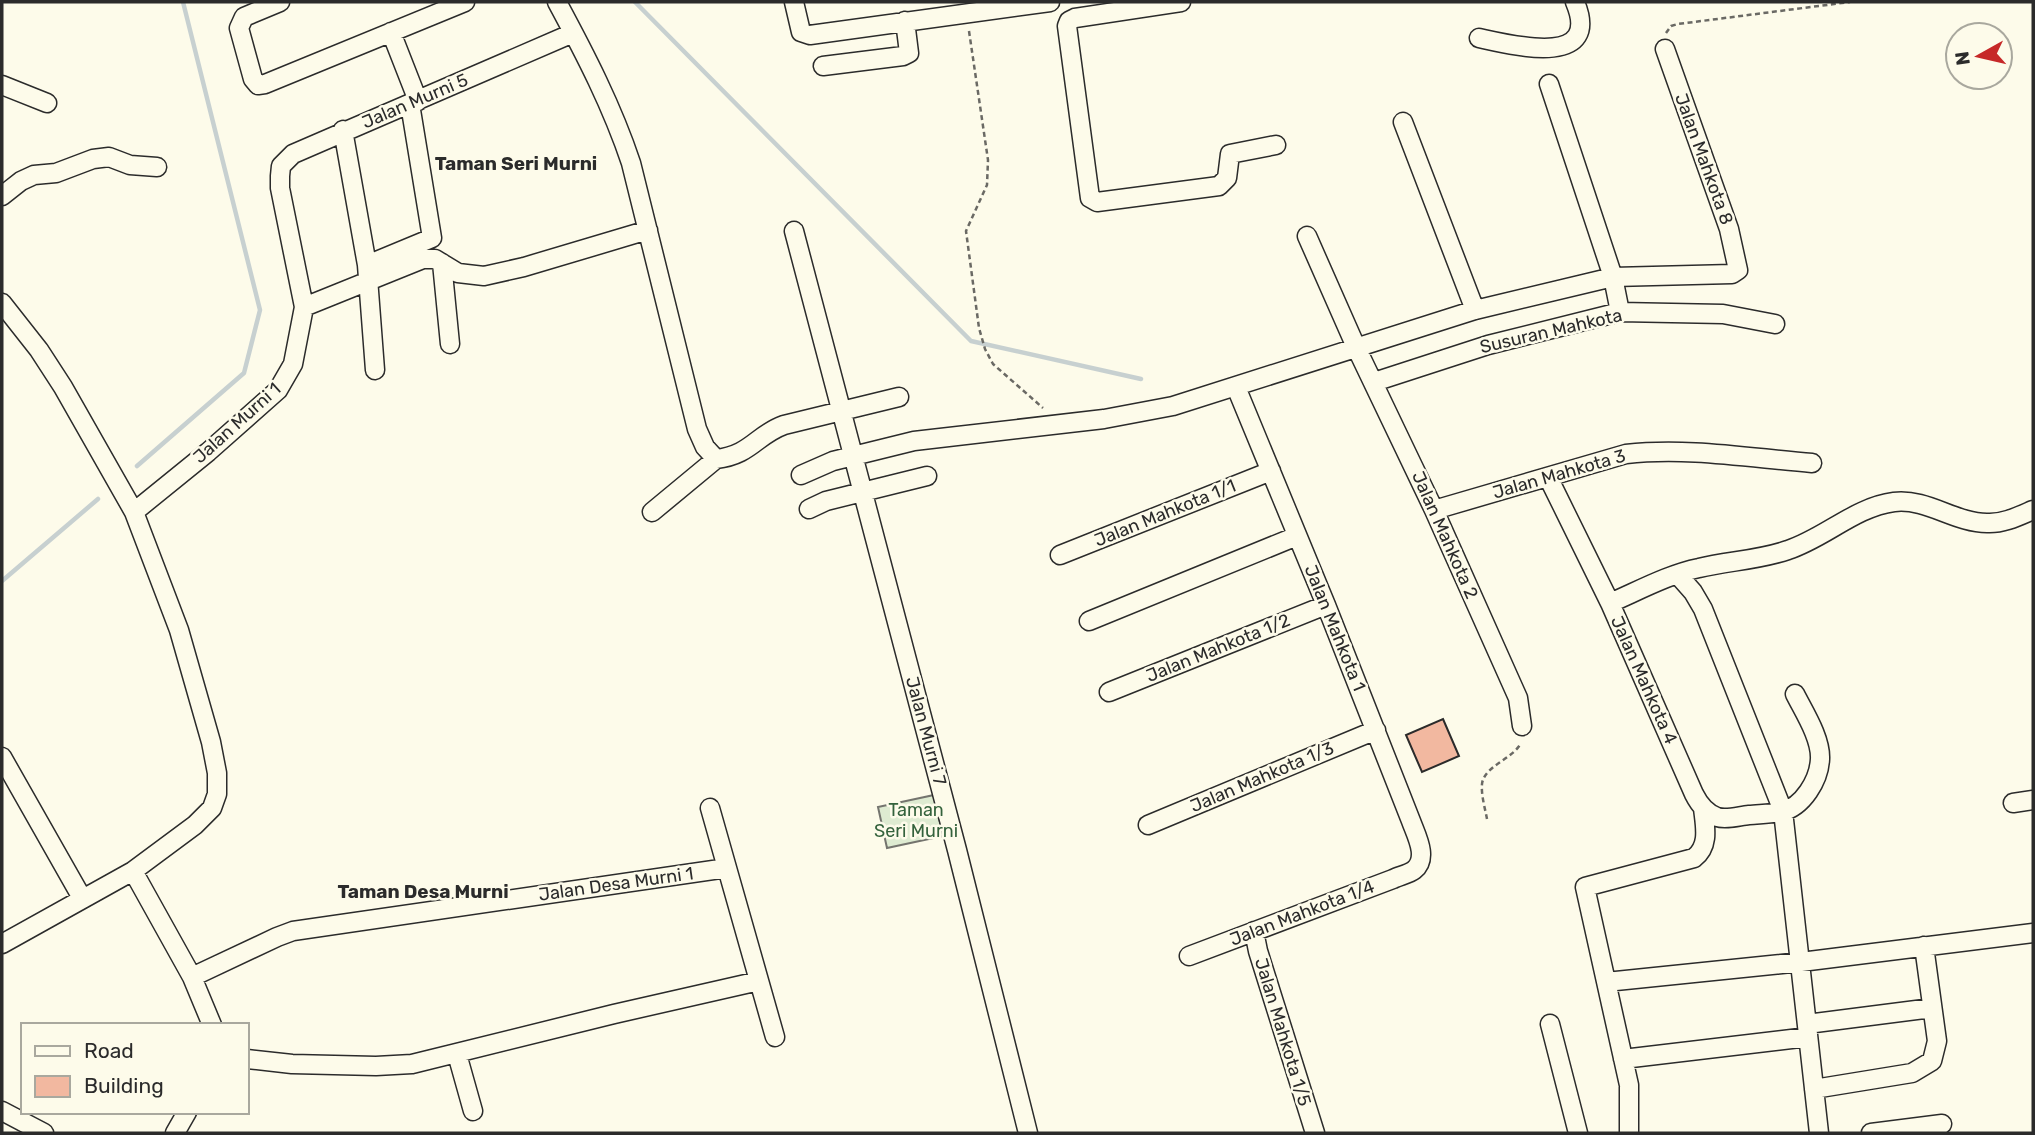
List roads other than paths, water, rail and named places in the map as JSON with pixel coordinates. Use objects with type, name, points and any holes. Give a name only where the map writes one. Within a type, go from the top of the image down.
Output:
[{"type":"street","points":[[280,2],[244,17],[240,22],[240,35],[253,79],[258,85],[465,2]]},
{"type":"street","points":[[557,2],[619,129],[648,230],[698,429],[705,447],[716,459]]},
{"type":"street","points":[[794,2],[801,32],[810,35],[905,21],[965,8],[1050,2]]},
{"type":"street","points":[[1181,2],[1069,21],[1067,26],[1090,198],[1097,202],[1219,186],[1227,178],[1230,154],[1276,145]]},
{"type":"street","points":[[1479,38],[1530,49],[1561,46],[1578,34],[1581,23],[1575,2]]},
{"type":"street","points":[[823,66],[904,56],[909,53],[910,47],[905,21]]},
{"type":"street","points":[[304,307],[432,237],[414,102],[391,32]]},
{"type":"street","name":"Jalan Murni 5","points":[[280,188],[281,166],[293,154],[343,130],[573,33]]},
{"type":"street","name":"Jalan Mahkota 8","points":[[1613,277],[1732,274],[1738,270],[1729,229],[1665,49]]},
{"type":"street","points":[[1549,84],[1613,277],[1620,312]]},
{"type":"street","points":[[2,85],[47,103]]},
{"type":"street","points":[[1403,122],[1475,310]]},
{"type":"street","points":[[343,130],[368,272],[375,370]]},
{"type":"street","points":[[2,196],[21,181],[34,175],[56,173],[93,159],[108,157],[130,165],[157,167]]},
{"type":"street","name":"Jalan Murni 1","points":[[134,512],[278,390],[293,364],[304,307],[280,188]]},
{"type":"street","points":[[368,272],[423,259],[435,259],[458,273],[484,276],[524,267],[648,230]]},
{"type":"street","name":"Jalan Murni 7","points":[[794,231],[957,850],[1028,1133]]},
{"type":"street","name":"Jalan Mahkota 2","points":[[1307,236],[1518,698],[1522,726]]},
{"type":"street","points":[[442,263],[450,344]]},
{"type":"street","points":[[801,475],[853,455],[914,441],[1104,419],[1173,406],[1475,310],[1613,277]]},
{"type":"street","points":[[2,303],[39,350],[63,387],[134,512],[179,630],[218,773],[217,794],[212,808],[195,825],[133,871],[2,944]]},
{"type":"street","name":"Susuran Mahkota","points":[[1374,382],[1488,345],[1620,312],[1723,314],[1775,324]]},
{"type":"street","name":"Jalan Mahkota 1","points":[[1236,387],[1326,605],[1420,846],[1420,861],[1415,870]]},
{"type":"street","points":[[652,512],[716,459],[740,453],[755,445],[772,429],[900,397]]},
{"type":"street","name":"Jalan Mahkota 3","points":[[1434,510],[1626,454],[1653,451],[1812,463]]},
{"type":"street","name":"Jalan Mahkota 1/1","points":[[1060,555],[1271,471]]},
{"type":"street","points":[[809,509],[825,501],[927,475]]},
{"type":"street","name":"Jalan Mahkota 4","points":[[1548,477],[1610,603],[1694,794],[1703,808]]},
{"type":"street","points":[[1610,603],[1697,568],[1785,552],[1809,542],[1861,512],[1895,502],[1919,504],[1975,522],[1988,523],[2011,519],[2033,510]]},
{"type":"street","points":[[1088,621],[1297,536]]},
{"type":"street","points":[[1678,575],[1703,609],[1783,811],[1819,1133]]},
{"type":"street","name":"Jalan Mahkota 1/2","points":[[1109,692],[1326,605]]},
{"type":"street","points":[[1703,808],[1719,818],[1783,811],[1797,803],[1808,792],[1817,775],[1820,757],[1815,738],[1795,694]]},
{"type":"street","name":"Jalan Mahkota 1/3","points":[[1149,825],[1376,730]]},
{"type":"street","points":[[2,757],[82,898]]},
{"type":"street","points":[[2013,803],[2033,800]]},
{"type":"street","points":[[709,808],[775,1037]]},
{"type":"street","points":[[1629,1133],[1629,1085],[1585,887],[1694,858],[1701,853],[1705,843],[1703,808]]},
{"type":"street","name":"Jalan Desa Murni 1","points":[[192,977],[277,937],[302,930],[727,868]]},
{"type":"street","name":"Jalan Mahkota 1/4","points":[[1189,956],[1415,870]]},
{"type":"street","points":[[133,871],[192,977],[211,1023]]},
{"type":"street","name":"Jalan Mahkota 1/5","points":[[1254,931],[1315,1133]]},
{"type":"street","points":[[1606,982],[1801,962],[2033,933]]},
{"type":"street","points":[[1814,1089],[1912,1073],[1932,1061],[1937,1041],[1924,946]]},
{"type":"street","points":[[248,1059],[292,1064],[412,1065],[614,1014],[760,981]]},
{"type":"street","points":[[1623,1059],[1808,1031],[1932,1008]]},
{"type":"street","points":[[1550,1024],[1578,1133]]},
{"type":"street","points":[[457,1054],[473,1111]]},
{"type":"street","points":[[2,1111],[44,1133]]},
{"type":"street","points":[[178,1132],[186,1114]]},
{"type":"street","points":[[1871,1133],[1942,1124]]},
{"type":"waterway","points":[[137,466],[244,373],[260,310],[183,2]]},
{"type":"waterway","points":[[635,2],[971,341],[1141,379]]},
{"type":"waterway","points":[[2,581],[98,499]]},
{"type":"district","name":"Taman Seri Murni","points":[[516,163]]},
{"type":"district","name":"Taman Desa Murni","points":[[423,891]]}]
